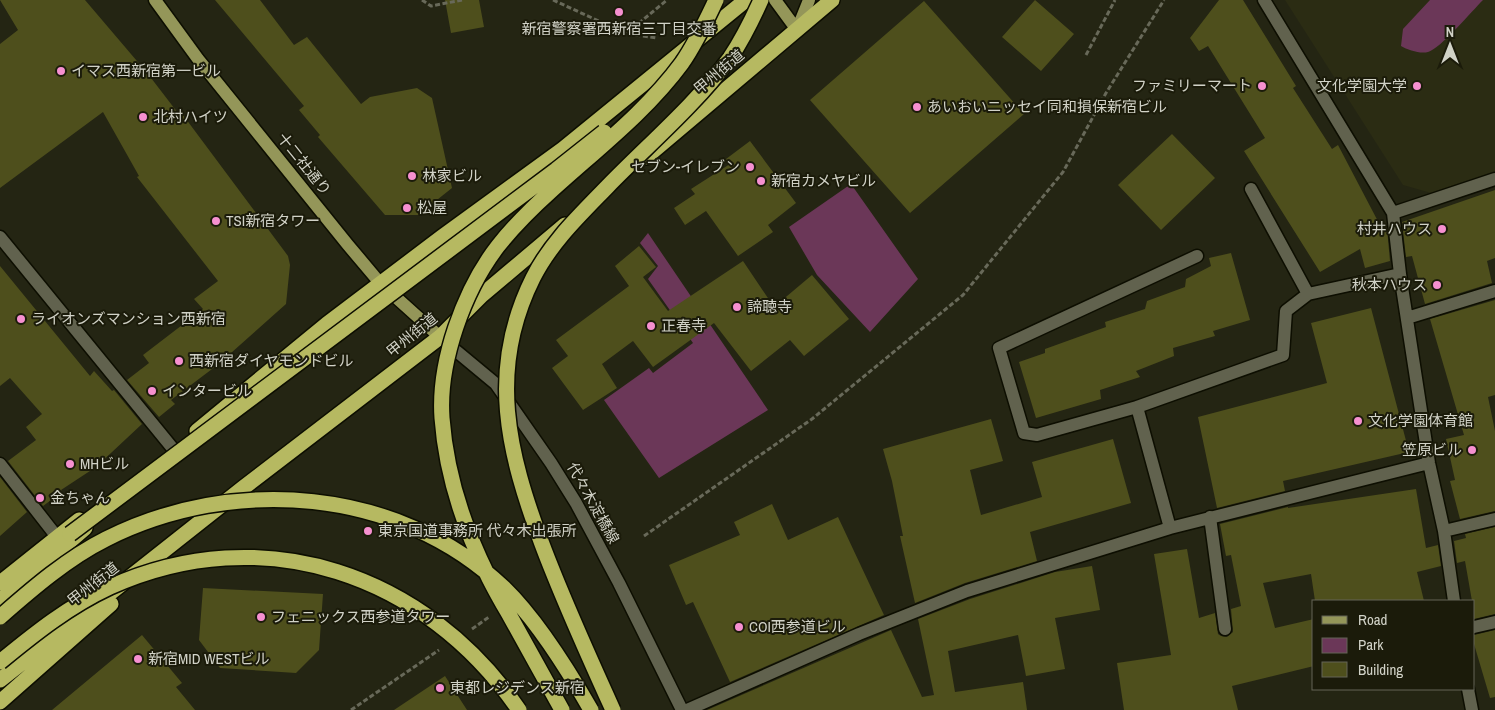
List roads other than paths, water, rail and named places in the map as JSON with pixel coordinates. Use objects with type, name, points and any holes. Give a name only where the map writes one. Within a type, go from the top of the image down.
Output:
[{"type":"highway","points":[[562,710],[487,574],[462,516],[449,472],[442,417],[444,376],[451,342],[460,315],[476,280],[497,247],[521,219],[612,138],[657,92],[683,62],[703,29],[716,0]]},
{"type":"highway","points":[[0,583],[174,450],[380,283],[563,149],[746,0]]},
{"type":"highway","points":[[613,710],[549,564],[524,495],[513,454],[507,413],[506,379],[510,345],[517,313],[529,286],[553,246],[582,212],[708,85],[730,57],[750,24],[761,0]]},
{"type":"highway","name":"甲州街道","points":[[0,680],[243,488],[440,337],[482,295],[832,0]]},
{"type":"highway","points":[[0,590],[78,528],[556,170],[657,92]]},
{"type":"highway","points":[[0,601],[220,411]]},
{"type":"highway","points":[[0,702],[243,488]]},
{"type":"highway","points":[[0,616],[81,554],[105,540],[150,520],[180,511],[240,501],[289,500],[339,505],[390,519],[428,535],[448,545],[488,574],[505,588],[525,611],[553,649],[591,710]]},
{"type":"highway","points":[[0,662],[64,612],[88,598],[133,578],[154,571],[220,558],[268,558],[320,566],[345,573],[369,582],[408,604],[452,633],[473,653],[492,673],[519,710]]},
{"type":"main road","name":"十二社通り","points":[[155,0],[198,59],[380,283],[440,337]]},
{"type":"main road","points":[[775,0],[797,30]]},
{"type":"main road","points":[[797,30],[809,0]]},
{"type":"street","points":[[1264,0],[1393,213],[1400,274],[1429,464],[1444,531],[1454,600]]},
{"type":"street","points":[[1393,213],[1495,179]]},
{"type":"street","points":[[1251,189],[1308,294]]},
{"type":"street","points":[[0,238],[174,450]]},
{"type":"street","points":[[1197,256],[999,348],[1024,432],[1037,435],[1137,407],[1283,355],[1286,311],[1308,294],[1400,274]]},
{"type":"street","points":[[1407,318],[1495,291]]},
{"type":"street","name":"代々木淀橋線","points":[[440,337],[496,384],[552,463],[619,583],[682,710]]},
{"type":"street","points":[[1137,407],[1170,528]]},
{"type":"street","points":[[0,464],[58,537]]},
{"type":"street","points":[[687,710],[859,634],[967,591],[1210,517],[1429,464]]},
{"type":"street","points":[[1210,517],[1225,629]]},
{"type":"street","points":[[1444,531],[1495,519]]},
{"type":"street","points":[[1475,627],[1495,622]]},
{"type":"street","points":[[1468,690],[1472,710]]},
{"type":"place","name":"新宿警察署西新宿三丁目交番","points":[[619,12]]},
{"type":"place","name":"イマス西新宿第一ビル","points":[[61,71]]},
{"type":"place","name":"ファミリーマート","points":[[1262,86]]},
{"type":"place","name":"文化学園大学","points":[[1417,86]]},
{"type":"place","name":"あいおいニッセイ同和損保新宿ビル","points":[[917,107]]},
{"type":"place","name":"北村ハイツ","points":[[143,117]]},
{"type":"place","name":"セブン-イレブン","points":[[750,167]]},
{"type":"place","name":"林家ビル","points":[[412,176]]},
{"type":"place","name":"新宿カメヤビル","points":[[761,181]]},
{"type":"place","name":"松屋","points":[[407,208]]},
{"type":"place","name":"TSI新宿タワー","points":[[216,221]]},
{"type":"place","name":"村井ハウス","points":[[1442,229]]},
{"type":"place","name":"秋本ハウス","points":[[1437,285]]},
{"type":"place","name":"諦聴寺","points":[[737,307]]},
{"type":"place","name":"ライオンズマンション西新宿","points":[[21,319]]},
{"type":"place","name":"正春寺","points":[[651,326]]},
{"type":"place","name":"西新宿ダイヤモンドビル","points":[[179,361]]},
{"type":"place","name":"インタービル","points":[[152,391]]},
{"type":"place","name":"文化学園体育館","points":[[1358,421]]},
{"type":"place","name":"笠原ビル","points":[[1472,450]]},
{"type":"place","name":"MHビル","points":[[70,464]]},
{"type":"place","name":"金ちゃん","points":[[40,498]]},
{"type":"place","name":"東京国道事務所 代々木出張所","points":[[368,531]]},
{"type":"place","name":"フェニックス西参道タワー","points":[[261,617]]},
{"type":"place","name":"COI西参道ビル","points":[[739,627]]},
{"type":"place","name":"新宿MID WESTビル","points":[[138,659]]},
{"type":"place","name":"東都レジデンス新宿","points":[[440,688]]}]
